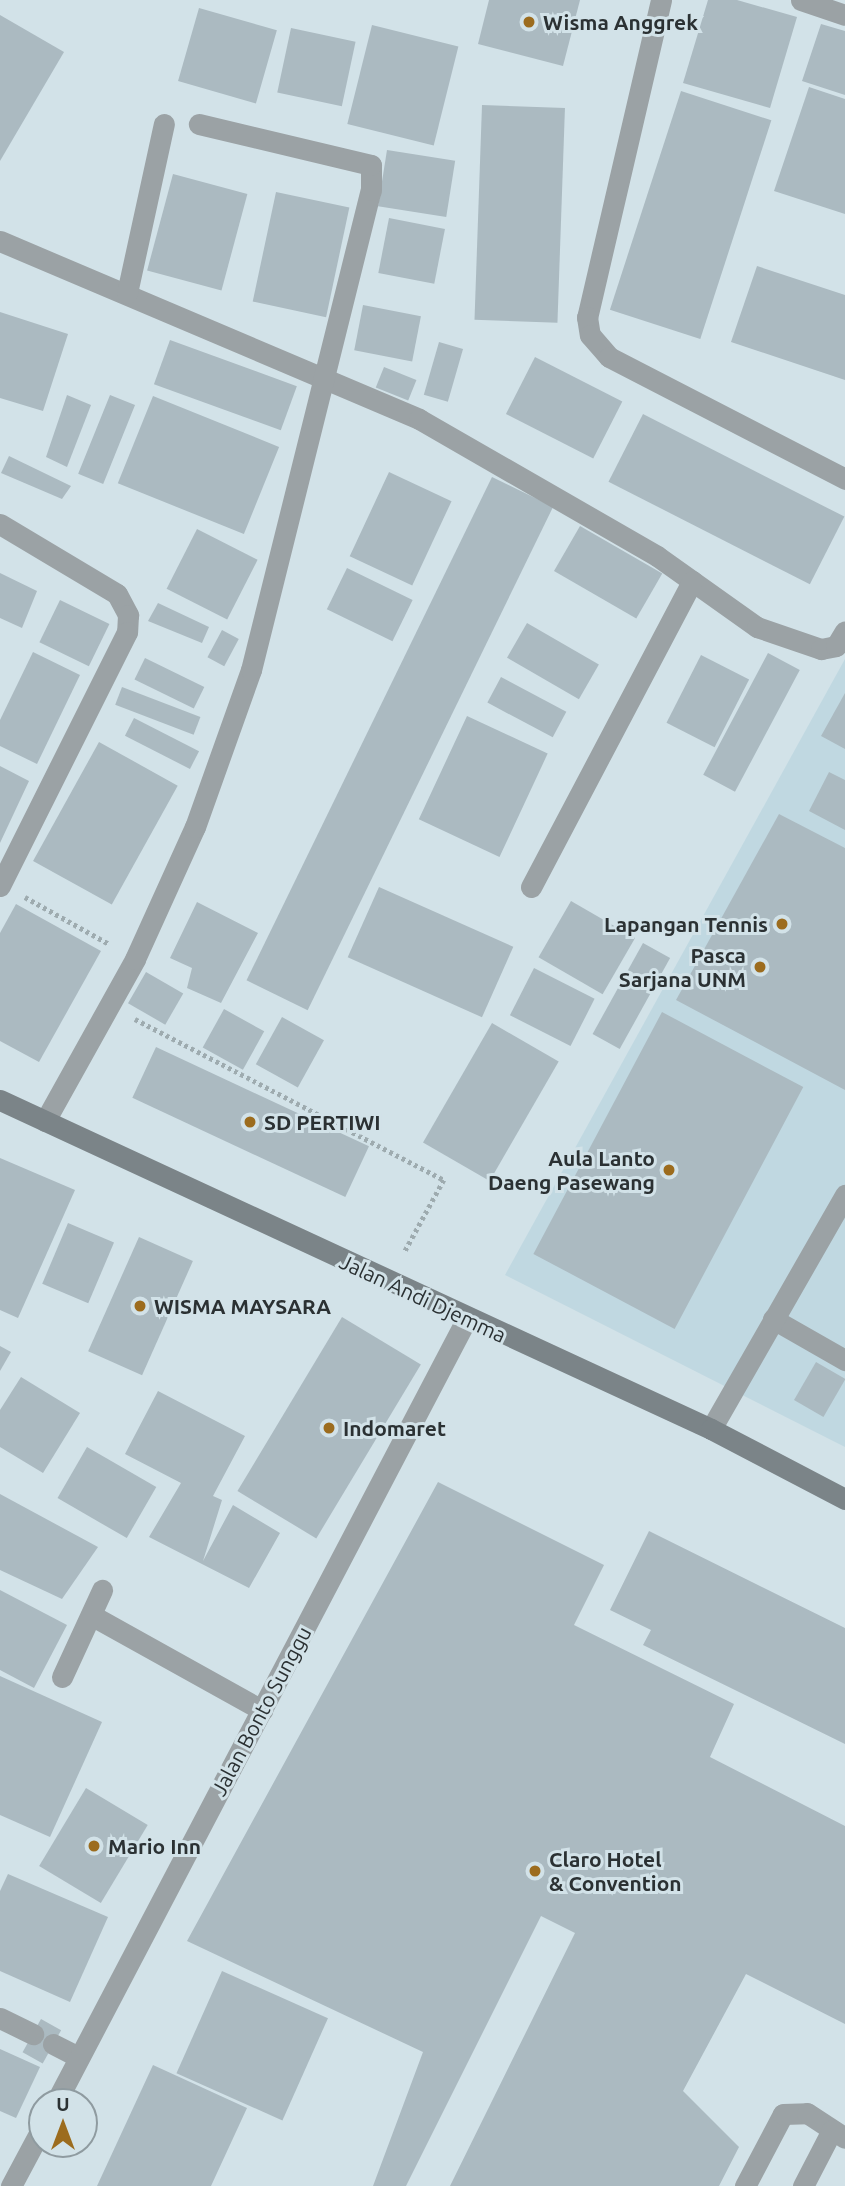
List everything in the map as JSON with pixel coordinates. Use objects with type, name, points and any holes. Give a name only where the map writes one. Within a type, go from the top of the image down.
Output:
[{"type":"main road","name":"Jalan Andi Djemma","points":[[0,1100],[466,1320],[711,1429],[845,1499]]},
{"type":"street","points":[[662,0],[587,317],[590,335],[609,357],[845,479]]},
{"type":"street","points":[[802,0],[845,15]]},
{"type":"street","points":[[127,293],[164,124]]},
{"type":"street","points":[[45,1121],[135,959],[195,827],[251,670],[328,381],[372,190],[372,165],[199,124]]},
{"type":"street","points":[[0,242],[127,293],[419,419],[542,486],[692,581],[757,626],[806,648],[836,646],[845,631]]},
{"type":"street","points":[[0,524],[117,594],[128,615],[127,632],[1,885]]},
{"type":"street","points":[[531,887],[692,581]]},
{"type":"street","points":[[711,1429],[773,1319],[837,1226],[845,1195]]},
{"type":"street","points":[[773,1319],[845,1360]]},
{"type":"street","name":"Jalan Bonto Sunggu","points":[[63,2088],[466,1320]]},
{"type":"street","points":[[62,1677],[102,1590]]},
{"type":"street","points":[[91,1615],[262,1710]]},
{"type":"street","points":[[0,2018],[33,2034]]},
{"type":"street","points":[[53,2044],[79,2057]]},
{"type":"street","points":[[745,2186],[783,2115],[807,2113],[839,2134],[803,2186]]},
{"type":"street","points":[[11,2186],[28,2154]]},
{"type":"path","points":[[1,885],[135,959]]},
{"type":"path","points":[[110,1005],[444,1180],[388,1282]]},
{"type":"shaded area","name":"Pasca Sarjana UNM","points":[[845,659],[845,1447],[505,1275]]},
{"type":"building","name":"Wisma Anggrek","points":[[489,0],[580,0],[563,66],[478,44]]},
{"type":"building","points":[[708,0],[737,0],[797,17],[770,108],[683,83]]},
{"type":"building","points":[[199,8],[277,30],[256,103],[178,81]]},
{"type":"building","points":[[0,15],[64,52],[0,161]]},
{"type":"building","points":[[821,24],[845,31],[845,95],[802,81]]},
{"type":"building","points":[[372,25],[458,47],[434,146],[347,124]]},
{"type":"building","points":[[291,28],[356,42],[342,106],[277,93]]},
{"type":"building","points":[[809,87],[845,99],[845,214],[774,191]]},
{"type":"building","points":[[681,91],[771,120],[700,339],[610,310]]},
{"type":"building","points":[[482,105],[565,108],[557,323],[474,320]]},
{"type":"building","points":[[387,150],[455,161],[446,217],[378,206]]},
{"type":"building","points":[[173,174],[247,194],[221,291],[147,271]]},
{"type":"building","points":[[276,192],[349,208],[326,317],[253,302]]},
{"type":"building","points":[[389,218],[445,229],[434,284],[378,273]]},
{"type":"building","points":[[757,266],[845,295],[845,380],[731,342]]},
{"type":"building","points":[[363,305],[421,316],[412,361],[354,350]]},
{"type":"building","points":[[0,312],[68,334],[43,411],[0,398]]},
{"type":"building","points":[[170,340],[297,386],[281,430],[154,384]]},
{"type":"building","points":[[439,342],[463,349],[448,402],[424,395]]},
{"type":"building","points":[[535,357],[622,401],[593,459],[506,414]]},
{"type":"building","points":[[384,367],[416,380],[408,401],[376,387]]},
{"type":"building","points":[[67,395],[91,405],[67,467],[46,457]]},
{"type":"building","points":[[110,395],[135,405],[103,484],[78,474]]},
{"type":"building","points":[[153,396],[279,447],[244,534],[118,483]]},
{"type":"building","points":[[643,414],[844,517],[810,584],[608,482]]},
{"type":"building","points":[[9,456],[71,486],[62,499],[1,473]]},
{"type":"building","points":[[389,472],[452,501],[412,585],[350,556]]},
{"type":"building","points":[[492,477],[553,507],[308,1010],[247,980]]},
{"type":"building","points":[[580,526],[662,574],[636,619],[554,571]]},
{"type":"building","points":[[197,529],[258,560],[227,620],[167,589]]},
{"type":"building","points":[[347,568],[413,600],[392,641],[327,609]]},
{"type":"building","points":[[0,573],[37,591],[22,628],[0,618]]},
{"type":"building","points":[[60,600],[109,624],[89,666],[39,642]]},
{"type":"building","points":[[158,603],[209,627],[202,643],[148,621]]},
{"type":"building","points":[[527,623],[599,664],[579,699],[507,658]]},
{"type":"building","points":[[222,630],[239,639],[224,666],[207,657]]},
{"type":"building","points":[[33,652],[80,675],[37,764],[0,746],[0,720]]},
{"type":"building","points":[[768,653],[800,670],[735,792],[703,775]]},
{"type":"building","points":[[701,655],[749,680],[715,747],[666,723]]},
{"type":"building","points":[[145,658],[204,687],[194,709],[134,680]]},
{"type":"building","points":[[501,677],[566,712],[553,737],[487,703]]},
{"type":"building","points":[[122,687],[200,717],[194,735],[115,705]]},
{"type":"building","points":[[845,693],[845,749],[821,736]]},
{"type":"building","points":[[467,716],[548,754],[499,857],[419,819]]},
{"type":"building","points":[[134,718],[199,751],[190,769],[125,736]]},
{"type":"building","points":[[99,742],[178,786],[112,905],[33,861]]},
{"type":"building","points":[[0,766],[29,781],[0,843]]},
{"type":"building","points":[[829,772],[845,780],[845,830],[809,811]]},
{"type":"building","name":"Lapangan Tennis","points":[[779,814],[845,848],[845,1090],[676,1000]]},
{"type":"building","points":[[379,887],[513,947],[482,1017],[348,957]]},
{"type":"building","points":[[571,901],[635,938],[603,994],[538,957]]},
{"type":"building","points":[[197,902],[258,933],[221,1003],[187,988],[192,968],[170,958]]},
{"type":"building","points":[[16,904],[101,951],[39,1062],[0,1041],[0,933]]},
{"type":"building","points":[[643,943],[670,958],[620,1049],[593,1034]]},
{"type":"building","points":[[534,968],[595,999],[571,1046],[510,1015]]},
{"type":"building","points":[[146,972],[183,994],[165,1025],[128,1003]]},
{"type":"building","points":[[224,1009],[264,1031],[243,1070],[203,1047]]},
{"type":"building","name":"Aula Lanto Daeng Pasewang","points":[[662,1012],[803,1087],[675,1329],[533,1254]]},
{"type":"building","points":[[282,1017],[324,1040],[298,1088],[256,1064]]},
{"type":"building","points":[[492,1023],[559,1062],[490,1181],[423,1143]]},
{"type":"building","name":"SD PERTIWI","points":[[156,1047],[369,1146],[345,1197],[132,1098]]},
{"type":"building","points":[[0,1158],[75,1190],[18,1318],[0,1310]]},
{"type":"building","points":[[68,1223],[114,1243],[88,1303],[42,1284]]},
{"type":"building","name":"WISMA MAYSARA","points":[[139,1237],[193,1261],[142,1375],[88,1351]]},
{"type":"building","name":"Indomaret","points":[[342,1317],[421,1364],[316,1538],[237,1491]]},
{"type":"building","points":[[0,1346],[11,1352],[0,1371]]},
{"type":"building","points":[[816,1362],[845,1379],[823,1417],[794,1400]]},
{"type":"building","points":[[21,1377],[80,1413],[43,1473],[0,1447],[0,1410]]},
{"type":"building","points":[[158,1391],[245,1436],[213,1496],[222,1500],[203,1561],[233,1505],[280,1533],[249,1588],[149,1537],[181,1483],[125,1454]]},
{"type":"building","points":[[87,1447],[156,1487],[127,1538],[58,1498]]},
{"type":"building","name":"Claro Hotel & Convention","points":[[438,1482],[604,1565],[574,1625],[734,1704],[710,1757],[845,1826],[845,2024],[746,1974],[683,2091],[739,2147],[719,2186],[450,2186],[575,1933],[541,1916],[406,2186],[373,2186],[423,2052],[187,1941]]},
{"type":"building","points":[[0,1494],[98,1547],[62,1599],[0,1570]]},
{"type":"building","points":[[649,1531],[845,1628],[845,1744],[643,1645],[651,1630],[610,1610]]},
{"type":"building","points":[[0,1590],[67,1625],[34,1688],[0,1670]]},
{"type":"building","points":[[0,1676],[102,1722],[50,1837],[0,1815]]},
{"type":"building","name":"Mario Inn","points":[[86,1788],[148,1825],[101,1903],[39,1866]]},
{"type":"building","points":[[8,1874],[108,1917],[70,2002],[0,1971],[0,1891]]},
{"type":"building","points":[[222,1971],[328,2018],[282,2120],[176,2073]]},
{"type":"building","points":[[41,2019],[61,2030],[43,2063],[23,2052]]},
{"type":"building","points":[[0,2049],[40,2067],[16,2118],[0,2111]]},
{"type":"building","points":[[153,2065],[247,2108],[211,2186],[97,2186]]},
{"type":"place","name":"Wisma Anggrek","points":[[529,22]]},
{"type":"place","name":"Lapangan Tennis","points":[[782,924]]},
{"type":"place","name":"Pasca Sarjana UNM","points":[[760,967]]},
{"type":"place","name":"SD PERTIWI","points":[[250,1122]]},
{"type":"place","name":"Aula Lanto Daeng Pasewang","points":[[669,1170]]},
{"type":"place","name":"WISMA MAYSARA","points":[[140,1306]]},
{"type":"place","name":"Indomaret","points":[[329,1428]]},
{"type":"place","name":"Mario Inn","points":[[94,1846]]},
{"type":"place","name":"Claro Hotel & Convention","points":[[535,1871]]}]
